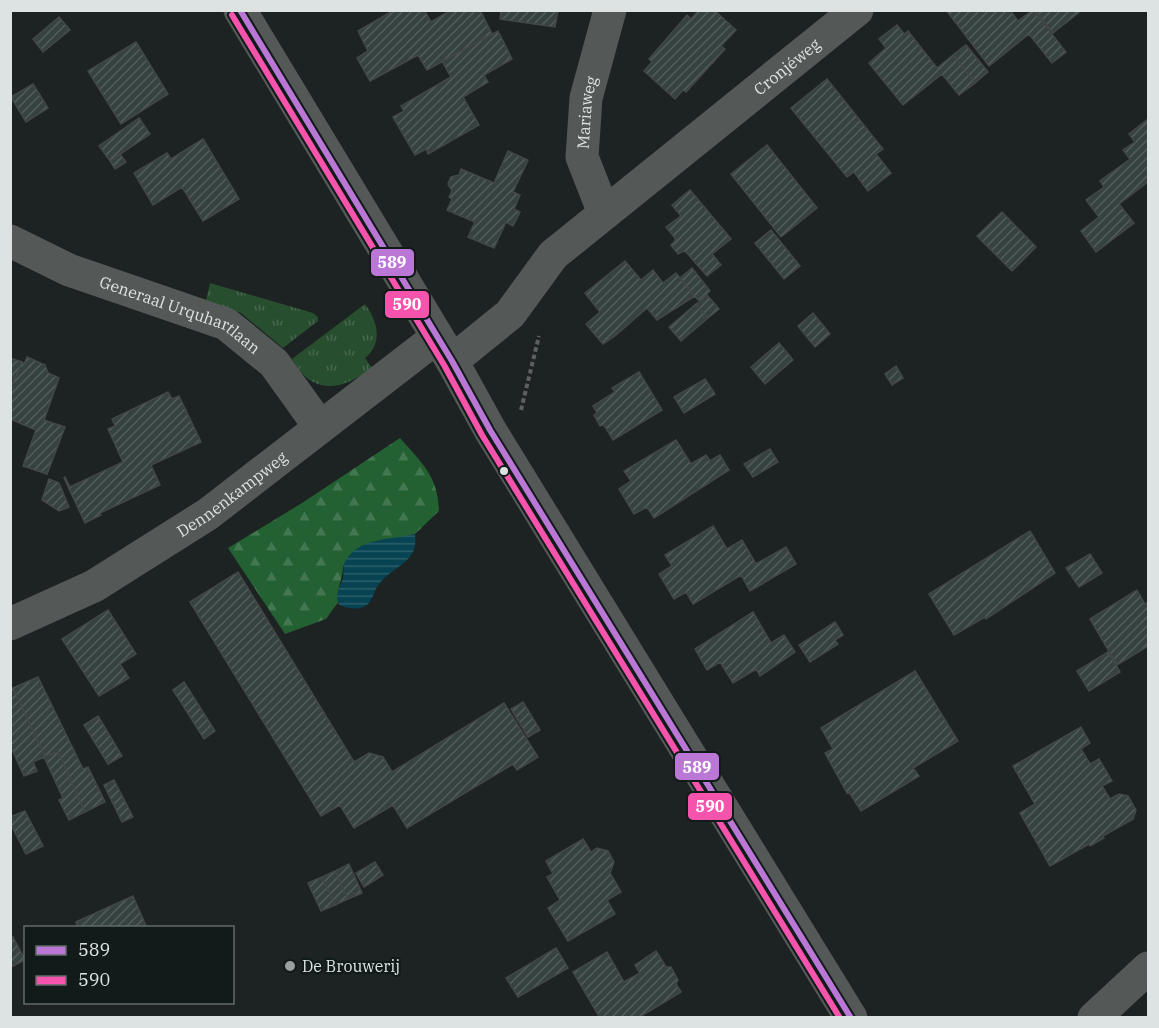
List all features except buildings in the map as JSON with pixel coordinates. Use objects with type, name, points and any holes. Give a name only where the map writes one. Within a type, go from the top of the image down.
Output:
[{"type":"street","points":[[240,10],[444,349],[490,430],[844,1015]]},
{"type":"street","name":"Mariaweg","points":[[604,213],[582,158],[586,98],[610,10]]},
{"type":"street","name":"Cronjéweg","points":[[444,349],[510,314],[553,255],[857,10]]},
{"type":"street","name":"Generaal Urquhartlaan","points":[[10,241],[69,270],[226,324],[274,363],[320,427]]},
{"type":"street","name":"Dennenkampweg","points":[[10,624],[103,580],[207,514],[320,427],[444,349]]},
{"type":"street","points":[[1094,1017],[1149,968]]},
{"type":"path","points":[[490,430],[521,411],[540,333]]},
{"type":"green space","points":[[210,283],[313,313],[318,317],[318,321],[283,348],[241,313],[206,300]]},
{"type":"green space","points":[[365,304],[373,317],[377,331],[375,345],[365,358],[372,368],[341,385],[324,386],[307,378],[292,359]]},
{"type":"green space","points":[[400,438],[422,463],[432,479],[436,488],[439,511],[415,534],[398,538],[343,566],[338,602],[326,619],[285,634],[228,548],[302,503]]},
{"type":"water","points":[[415,534],[415,544],[409,558],[379,584],[367,605],[349,608],[339,605],[338,591],[343,578],[344,564],[350,555],[365,544]]},
{"type":"transit line","name":"589","points":[[240,10],[452,361],[490,430],[851,1018]]},
{"type":"transit line","name":"590","points":[[232,15],[444,365],[482,435],[840,1018]]},
{"type":"place","name":"De Brouwerij","points":[[290,966]]}]
